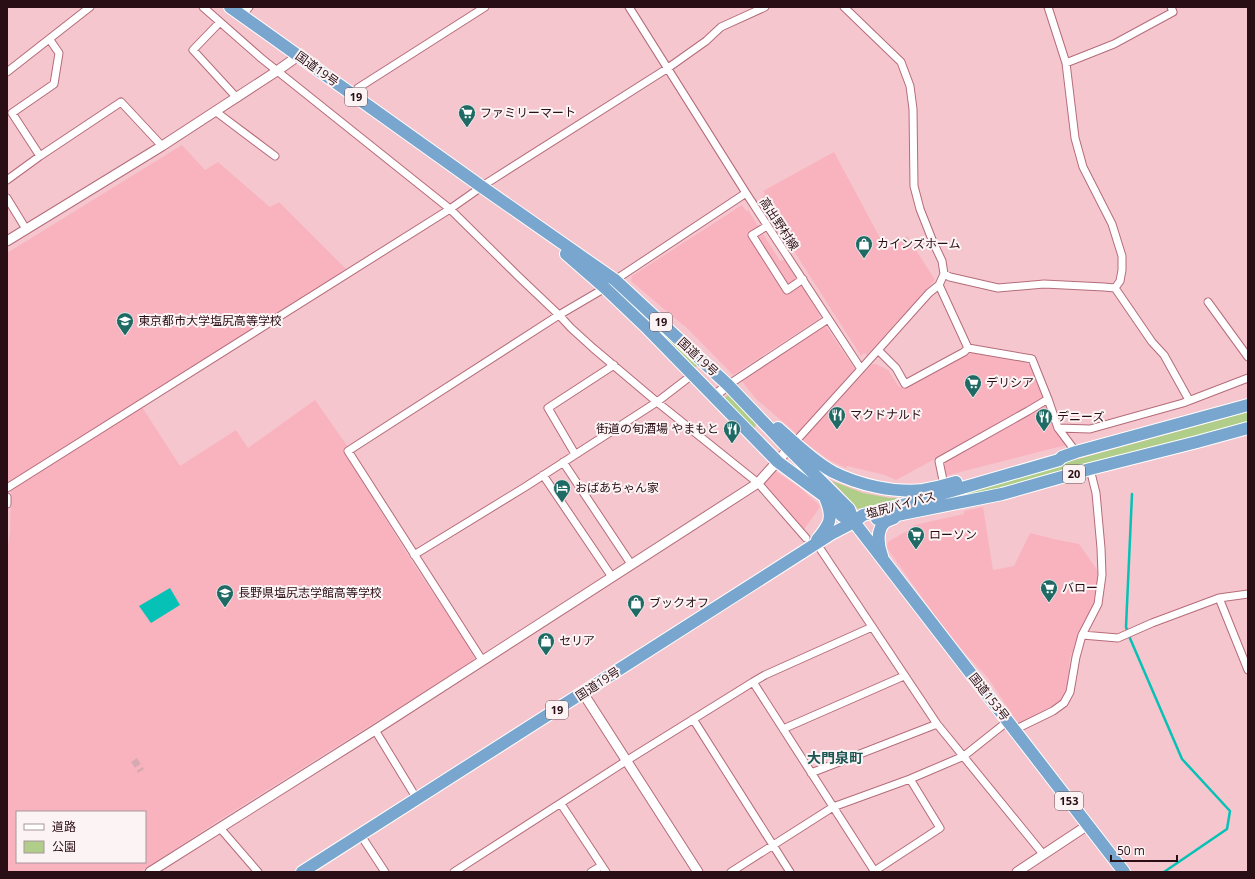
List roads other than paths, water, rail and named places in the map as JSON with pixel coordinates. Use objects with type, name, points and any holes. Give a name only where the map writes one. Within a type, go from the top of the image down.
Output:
[{"type":"highway","name":"国道19号","points":[[230,7],[246,11],[298,56],[616,280],[792,446]]},
{"type":"highway","name":"国道19号","points":[[482,187],[569,256],[605,288],[648,329],[778,462],[824,496],[842,516],[854,522]]},
{"type":"highway","name":"塩尻バイパス","points":[[854,522],[863,515],[959,490],[1059,460],[1062,456],[1248,406]]},
{"type":"highway","name":"塩尻バイパス","points":[[854,522],[898,515],[1002,494],[1090,469],[1248,428]]},
{"type":"highway","points":[[792,446],[833,472],[853,480],[874,486],[904,490],[924,490],[1062,456]]},
{"type":"highway","points":[[792,446],[849,510],[854,522]]},
{"type":"highway","points":[[811,543],[825,531],[830,521],[830,514],[824,496]]},
{"type":"highway","points":[[884,562],[879,548],[880,529],[885,523],[898,515]]},
{"type":"highway","name":"国道19号","points":[[302,872],[583,693],[811,543],[854,522]]},
{"type":"highway","name":"国道153号","points":[[854,522],[1124,872]]},
{"type":"street","points":[[7,72],[50,40],[79,14],[90,7]]},
{"type":"street","points":[[203,7],[277,71],[450,209],[571,328],[657,402],[758,483],[811,543],[872,627],[937,724],[1043,854]]},
{"type":"street","points":[[353,95],[358,88],[485,7]]},
{"type":"street","name":"高出野村線","points":[[629,7],[767,226],[860,369]]},
{"type":"street","points":[[7,488],[450,209],[668,68],[706,41],[721,27],[765,7]]},
{"type":"street","points":[[150,872],[375,730],[758,483],[929,293],[938,285],[944,274],[942,261],[932,242],[920,209],[914,186],[910,86],[901,62],[844,7]]},
{"type":"street","points":[[1048,7],[1066,63],[1075,138],[1083,167],[1112,224],[1122,256],[1120,280],[1115,288]]},
{"type":"street","points":[[1066,63],[1114,44],[1173,12],[1171,7]]},
{"type":"street","points":[[220,22],[193,50],[237,98]]},
{"type":"street","points":[[40,156],[12,113],[54,84],[59,53],[50,40]]},
{"type":"street","points":[[7,241],[162,146],[237,98],[298,56]]},
{"type":"street","points":[[7,180],[121,102],[162,146]]},
{"type":"street","points":[[215,111],[275,156]]},
{"type":"street","points":[[482,660],[348,451],[559,315],[605,288],[746,193]]},
{"type":"street","points":[[7,198],[26,229]]},
{"type":"street","points":[[767,226],[752,235],[787,290],[802,279]]},
{"type":"street","points":[[944,274],[950,277],[998,288],[1044,284],[1115,288]]},
{"type":"street","points":[[938,285],[968,348]]},
{"type":"street","points":[[1115,288],[1152,342],[1164,355],[1189,400]]},
{"type":"street","points":[[1208,302],[1248,357]]},
{"type":"street","points":[[713,397],[728,385],[828,319]]},
{"type":"street","points":[[878,350],[896,368],[906,384],[964,352],[968,348]]},
{"type":"street","points":[[968,348],[1032,359],[1058,428],[1076,452]]},
{"type":"street","points":[[414,554],[543,475],[657,402],[706,364]]},
{"type":"street","points":[[575,454],[548,408],[614,365]]},
{"type":"street","points":[[1058,428],[1090,429],[1189,400],[1248,378]]},
{"type":"street","points":[[944,485],[938,461],[1048,399]]},
{"type":"street","points":[[563,462],[631,564]]},
{"type":"street","points":[[731,872],[833,807],[910,779],[964,756],[1011,726],[1053,711],[1064,703],[1070,692],[1076,657],[1082,635],[1098,604],[1102,575],[1096,493],[1090,469]]},
{"type":"street","points":[[543,475],[612,577]]},
{"type":"street","points":[[7,497],[7,504]]},
{"type":"street","points":[[1082,635],[1118,638],[1152,623],[1219,598],[1248,594]]},
{"type":"street","points":[[1219,598],[1248,670]]},
{"type":"street","points":[[454,872],[692,719],[753,682],[765,675],[872,627]]},
{"type":"street","points":[[783,729],[904,676]]},
{"type":"street","points":[[753,682],[874,872],[940,828],[910,779]]},
{"type":"street","points":[[583,693],[698,872]]},
{"type":"street","points":[[692,719],[790,872]]},
{"type":"street","points":[[811,773],[937,724]]},
{"type":"street","points":[[375,730],[417,799]]},
{"type":"street","points":[[561,804],[606,872]]},
{"type":"street","points":[[1017,872],[1088,825]]},
{"type":"street","points":[[220,828],[258,872]]},
{"type":"street","points":[[360,834],[385,872]]},
{"type":"street","points":[[591,872],[601,866]]},
{"type":"water","points":[[170,588],[180,605],[151,623],[139,606]]},
{"type":"waterway","points":[[1132,494],[1126,627],[1182,759],[1230,811],[1227,829],[1164,872]]},
{"type":"tunnel","points":[[134,760],[141,771]]},
{"type":"place","name":"ファミリーマート","points":[[467,128]]},
{"type":"place","name":"カインズホーム","points":[[864,259]]},
{"type":"place","name":"東京都市大学塩尻高等学校","points":[[125,336]]},
{"type":"place","name":"デリシア","points":[[973,398]]},
{"type":"place","name":"マクドナルド","points":[[837,430]]},
{"type":"place","name":"デニーズ","points":[[1044,432]]},
{"type":"place","name":"街道の旬酒場 やまもと","points":[[732,444]]},
{"type":"place","name":"おばあちゃん家","points":[[562,503]]},
{"type":"place","name":"ローソン","points":[[916,550]]},
{"type":"place","name":"バロー","points":[[1049,603]]},
{"type":"place","name":"長野県塩尻志学館高等学校","points":[[225,608]]},
{"type":"place","name":"ブックオフ","points":[[636,618]]},
{"type":"place","name":"セリア","points":[[546,656]]},
{"type":"district","name":"大門泉町","points":[[835,758]]}]
